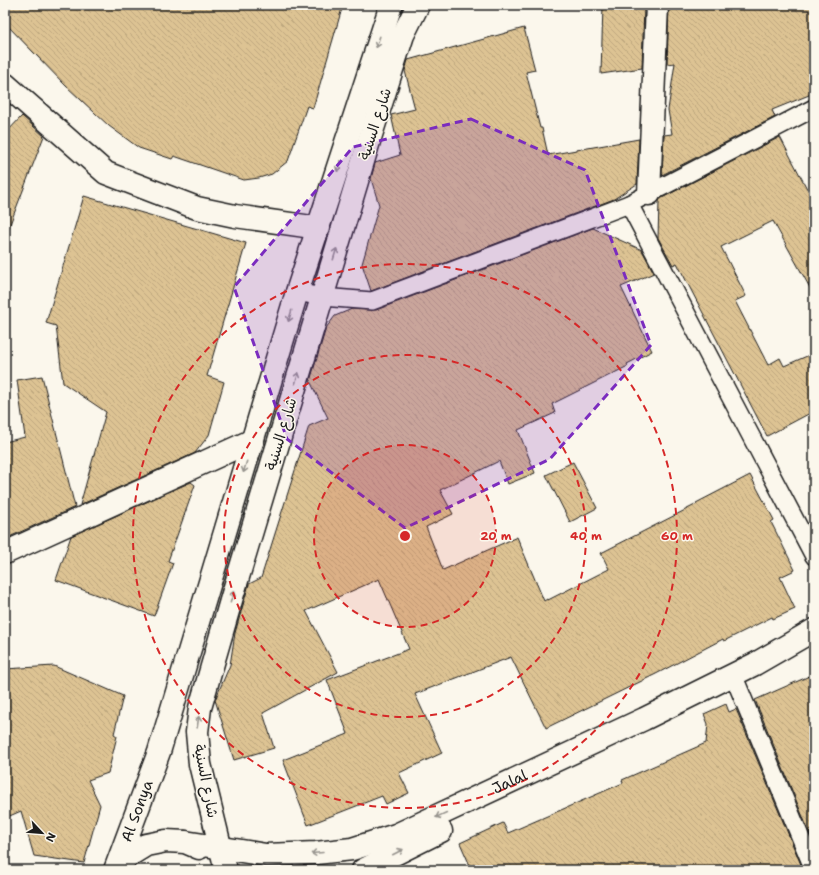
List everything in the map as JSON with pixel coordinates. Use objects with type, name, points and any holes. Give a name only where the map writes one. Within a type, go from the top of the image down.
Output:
[{"type":"main road","name":"شارع السنية","points":[[159,752],[297,292],[391,5]]},
{"type":"main road","name":"شارع السنية","points":[[223,863],[200,764],[197,732],[200,708],[372,130],[403,35],[418,5]]},
{"type":"main road","points":[[649,194],[657,5]]},
{"type":"main road","points":[[5,84],[106,173],[197,208],[235,216],[319,228]]},
{"type":"main road","points":[[5,553],[253,440]]},
{"type":"main road","name":"Jalal","points":[[223,863],[266,855],[316,853],[352,849],[396,835],[644,719],[755,664],[814,630]]},
{"type":"main road","name":"Jalal","points":[[363,870],[737,684],[814,644]]},
{"type":"main road","name":"Al Sonya","points":[[115,870],[159,752]]},
{"type":"main road","points":[[115,870],[128,856],[146,845],[166,841],[185,842],[202,850],[217,861],[223,863]]},
{"type":"lane","points":[[297,292],[322,297],[372,301],[629,204],[814,108]]},
{"type":"lane","points":[[629,204],[814,556]]},
{"type":"lane","points":[[737,684],[814,870]]},
{"type":"highlighted area","points":[[471,119],[585,170],[651,345],[550,459],[405,528],[287,439],[234,287],[353,147]]},
{"type":"building","points":[[5,5],[343,5],[313,108],[307,106],[288,161],[272,174],[244,180],[174,156],[172,159],[139,148],[109,126],[66,86],[5,23]]},
{"type":"building","points":[[603,5],[644,5],[642,68],[601,74]]},
{"type":"building","points":[[669,5],[814,5],[814,93],[772,110],[775,117],[662,175],[664,135],[672,134],[668,110],[675,63],[667,64]]},
{"type":"building","points":[[524,28],[535,70],[526,72],[548,155],[639,139],[637,184],[614,199],[371,291],[362,264],[379,205],[371,179],[375,163],[400,155],[391,115],[415,109],[405,71],[408,60]]},
{"type":"building","points":[[22,116],[44,136],[7,232],[5,232],[5,134]]},
{"type":"building","points":[[780,137],[814,202],[814,295],[773,221],[721,247],[746,296],[735,301],[768,365],[780,358],[784,366],[814,353],[814,411],[767,436],[677,263],[673,265],[658,238],[659,202],[660,199]]},
{"type":"building","points":[[84,196],[246,243],[207,376],[224,382],[209,435],[195,453],[80,505],[106,412],[63,383],[56,326],[46,323]]},
{"type":"building","points":[[593,228],[642,250],[654,273],[621,287],[652,351],[627,364],[628,366],[552,404],[555,413],[518,430],[535,473],[508,484],[499,461],[440,490],[453,514],[426,527],[443,570],[517,537],[544,601],[547,599],[548,600],[609,569],[601,553],[750,475],[774,520],[771,522],[795,570],[780,577],[795,609],[773,619],[772,617],[724,641],[723,639],[546,728],[511,657],[415,694],[442,753],[399,773],[409,793],[386,804],[382,796],[308,825],[283,760],[348,734],[327,680],[409,649],[379,579],[306,611],[338,672],[263,713],[274,748],[234,760],[215,700],[230,665],[235,633],[249,584],[261,578],[309,426],[328,418],[310,381],[326,328],[335,316],[352,309],[376,310]]},
{"type":"building","points":[[42,376],[75,507],[5,539],[5,442],[25,437],[17,380]]},
{"type":"building","points":[[573,462],[597,508],[570,522],[546,475]]},
{"type":"building","points":[[191,482],[195,485],[168,561],[173,563],[154,616],[56,580],[71,536]]},
{"type":"building","points":[[54,666],[123,696],[114,734],[117,736],[108,773],[88,780],[100,805],[84,863],[34,856],[21,811],[5,818],[5,669]]},
{"type":"building","points":[[814,674],[814,844],[755,700]]},
{"type":"building","points":[[726,704],[729,712],[736,709],[802,867],[796,870],[472,870],[460,843],[503,823],[508,833],[623,783],[622,780],[706,743],[708,724],[704,714]]}]
